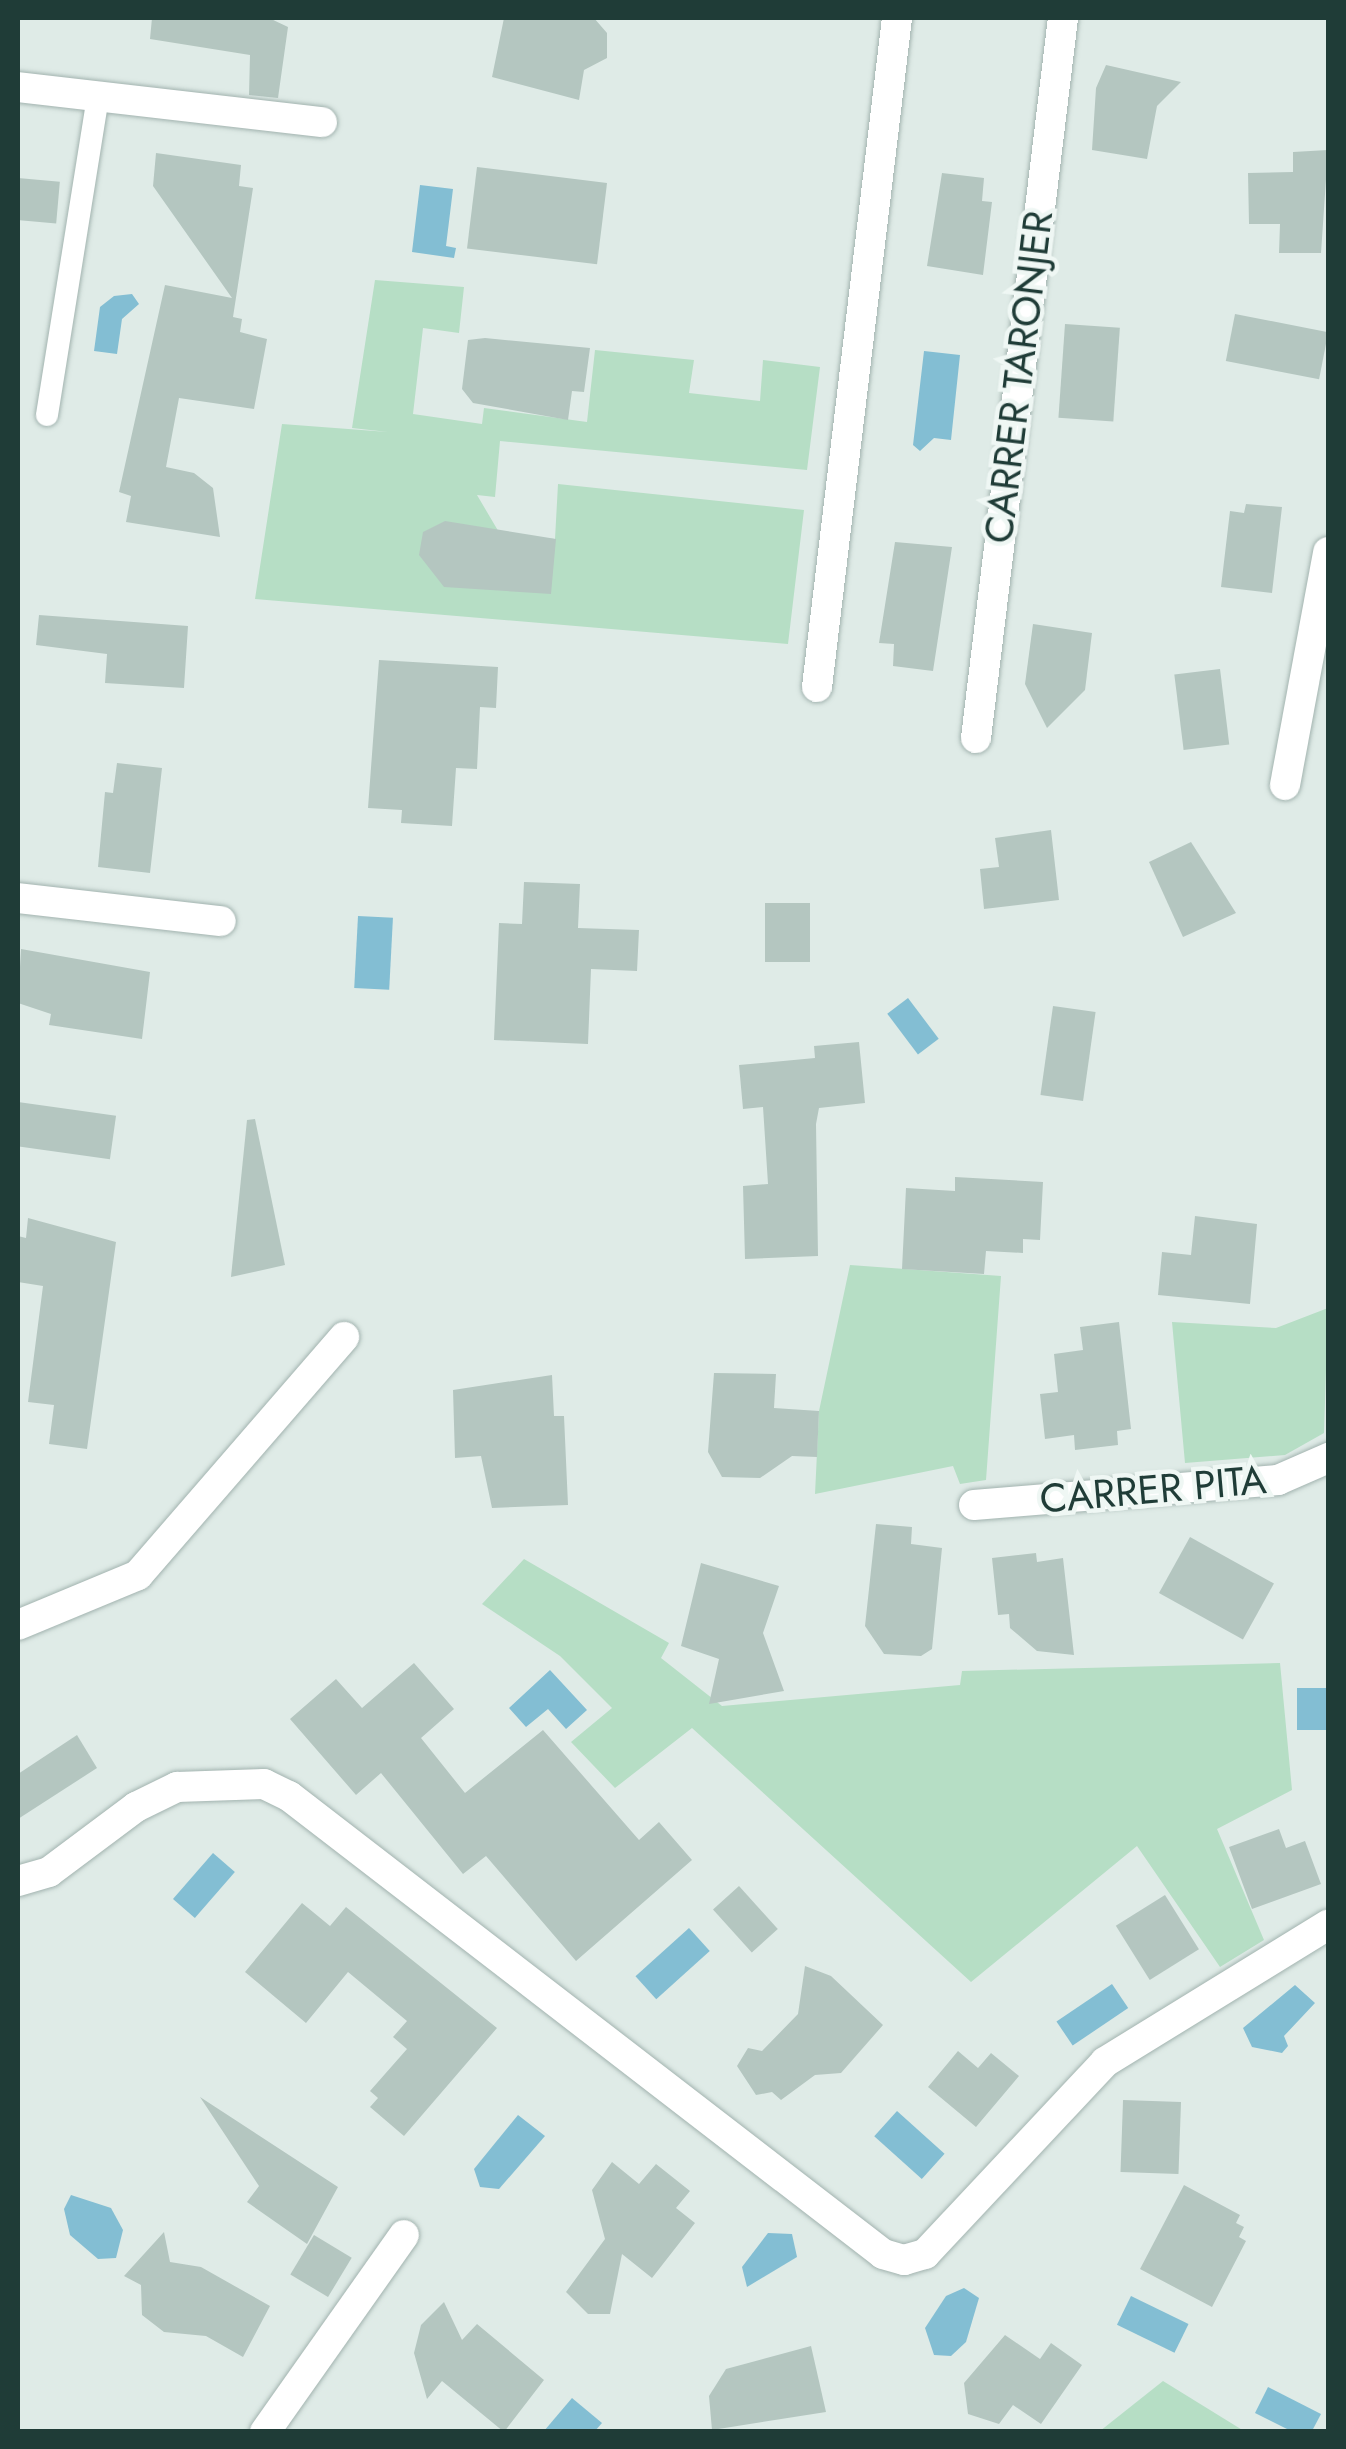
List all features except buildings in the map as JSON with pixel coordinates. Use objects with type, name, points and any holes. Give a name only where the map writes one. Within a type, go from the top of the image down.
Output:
[{"type":"street","points":[[816,687],[897,18]]},
{"type":"street","name":"CARRER TARONJER","points":[[976,738],[1063,18]]},
{"type":"street","points":[[18,87],[322,122]]},
{"type":"street","points":[[1284,786],[1328,552]]},
{"type":"street","points":[[18,898],[221,921]]},
{"type":"street","points":[[18,1625],[138,1575],[344,1338]]},
{"type":"street","name":"CARRER PITA","points":[[974,1505],[1278,1480],[1328,1458]]},
{"type":"street","points":[[18,1881],[48,1872],[136,1807],[178,1787],[264,1784],[883,2254],[904,2260],[924,2254],[1106,2062],[1328,1924]]},
{"type":"street","points":[[265,2432],[404,2235]]},
{"type":"lane","points":[[48,415],[98,95]]},
{"type":"green space","points":[[375,280],[464,287],[459,333],[423,328],[413,414],[482,424],[484,408],[587,422],[595,350],[694,360],[689,393],[760,401],[763,360],[820,367],[807,470],[500,441],[495,497],[477,495],[500,534],[555,539],[558,484],[804,510],[788,644],[255,599],[282,424],[388,432],[352,428]]},
{"type":"green space","points":[[850,1265],[1001,1276],[986,1480],[960,1484],[953,1466],[815,1494],[819,1411]]},
{"type":"green space","points":[[1328,1308],[1324,1433],[1285,1455],[1185,1463],[1172,1322],[1276,1328]]},
{"type":"green space","points":[[524,1559],[669,1643],[661,1658],[722,1706],[960,1685],[962,1671],[1280,1663],[1292,1790],[1217,1829],[1264,1940],[1220,1967],[1137,1846],[971,1982],[692,1728],[615,1788],[571,1742],[612,1708],[560,1656],[482,1604]]},
{"type":"green space","points":[[1163,2381],[1244,2431],[1100,2431]]},
{"type":"water","points":[[420,185],[453,189],[446,246],[456,248],[454,258],[412,252]]},
{"type":"water","points":[[132,294],[139,304],[122,319],[117,354],[94,351],[100,307],[114,296]]},
{"type":"water","points":[[924,351],[960,355],[951,440],[934,438],[920,451],[913,445]]},
{"type":"water","points":[[358,916],[393,918],[389,990],[354,988]]},
{"type":"water","points":[[908,998],[939,1039],[918,1054],[887,1014]]},
{"type":"water","points":[[550,1670],[587,1710],[566,1729],[548,1709],[526,1727],[509,1708]]},
{"type":"water","points":[[1297,1688],[1328,1688],[1328,1730],[1297,1730]]},
{"type":"water","points":[[213,1853],[235,1872],[195,1918],[173,1899]]},
{"type":"water","points":[[689,1928],[710,1951],[656,1999],[635,1976]]},
{"type":"water","points":[[1112,1984],[1128,2008],[1073,2046],[1056,2021]]},
{"type":"water","points":[[1295,1985],[1315,2003],[1284,2036],[1288,2046],[1282,2053],[1252,2047],[1243,2028]]},
{"type":"water","points":[[897,2111],[945,2154],[922,2179],[874,2136]]},
{"type":"water","points":[[518,2115],[545,2136],[499,2189],[480,2187],[474,2169]]},
{"type":"water","points":[[71,2195],[111,2208],[123,2230],[116,2258],[98,2259],[70,2235],[64,2209]]},
{"type":"water","points":[[768,2233],[792,2234],[797,2257],[747,2287],[742,2267]]},
{"type":"water","points":[[964,2288],[979,2298],[966,2342],[951,2356],[934,2355],[925,2328],[946,2296]]},
{"type":"water","points":[[1131,2296],[1189,2324],[1174,2353],[1117,2325]]},
{"type":"water","points":[[1268,2387],[1321,2414],[1312,2431],[1291,2431],[1255,2413]]},
{"type":"water","points":[[572,2398],[602,2423],[595,2431],[544,2431]]}]
